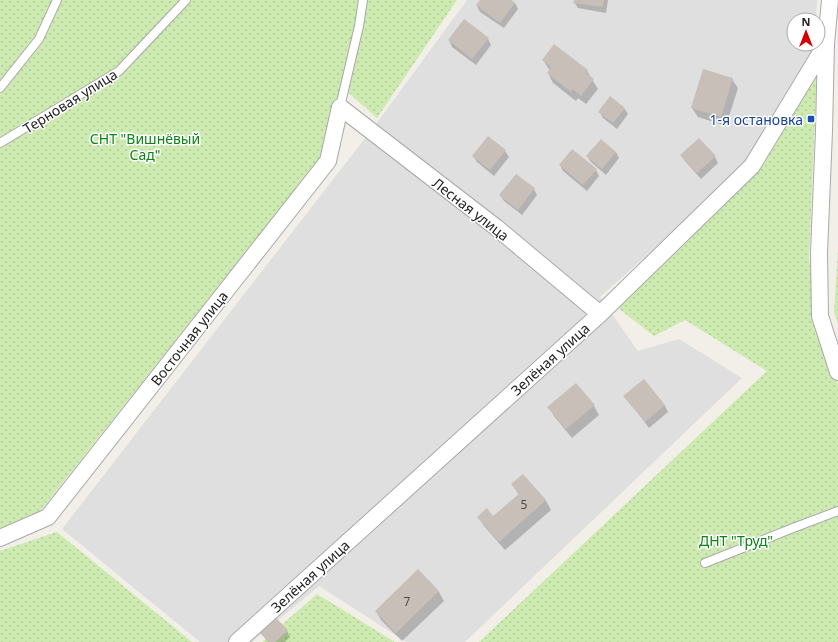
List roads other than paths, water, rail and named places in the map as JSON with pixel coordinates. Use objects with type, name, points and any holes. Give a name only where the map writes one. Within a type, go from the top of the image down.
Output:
[{"type":"street","points":[[826,44],[830,0]]},
{"type":"street","name":"Зелёная улица","points":[[237,642],[600,314],[752,166],[821,52]]},
{"type":"street","points":[[826,52],[819,253],[820,316],[838,372]]},
{"type":"street","name":"Лесная улица","points":[[340,107],[497,228],[600,314]]},
{"type":"street","name":"Восточная улица","points":[[0,538],[48,517],[328,161],[340,107]]},
{"type":"lane","points":[[0,88],[39,39],[57,0]]},
{"type":"lane","name":"Терновая улица","points":[[0,143],[38,122],[119,71],[186,0]]},
{"type":"lane","points":[[340,107],[359,26],[363,0]]},
{"type":"lane","points":[[705,563],[838,512]]},
{"type":"place","name":"1-я остановка","points":[[811,119]]},
{"type":"park label","name":"СНТ \"Вишнёвый Сад\"","points":[[145,146]]},
{"type":"park label","name":"ДНТ \"Труд\"","points":[[736,540]]}]
